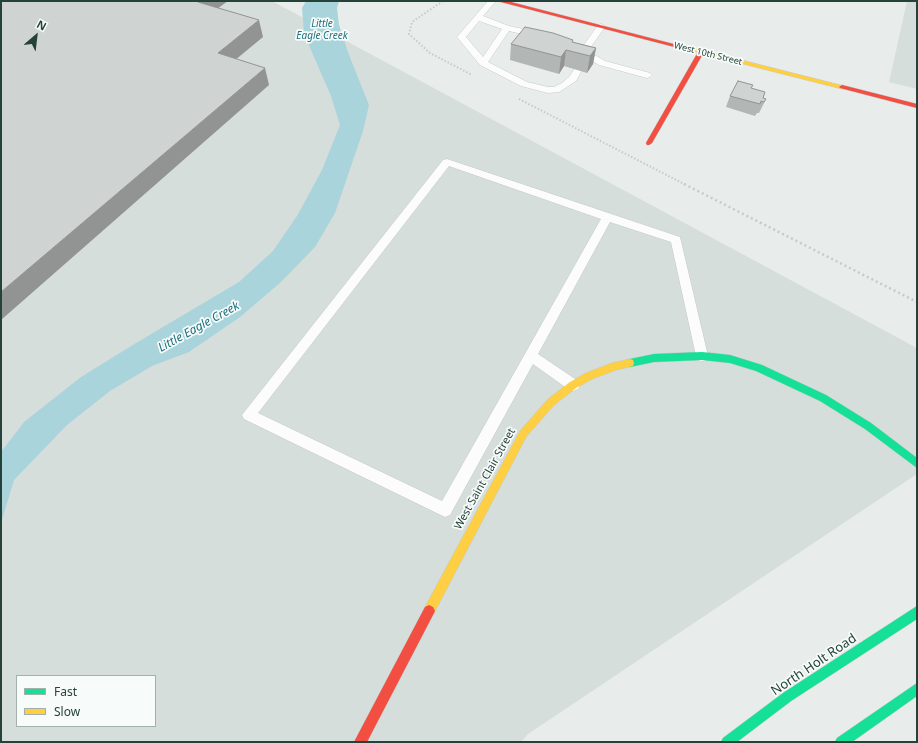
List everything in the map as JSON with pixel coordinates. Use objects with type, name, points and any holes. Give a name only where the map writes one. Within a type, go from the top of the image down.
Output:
[{"type":"street","name":"West 10th Street","points":[[500,1],[917,106]]},
{"type":"street","points":[[648,143],[701,52]]},
{"type":"street","name":"West Saint Clair Street","points":[[360,742],[517,445],[530,425],[543,410],[572,385],[607,369],[665,357],[702,356],[730,359],[745,363],[800,386],[829,402],[868,426],[917,464]]},
{"type":"street","name":"North Holt Road","points":[[727,742],[787,697],[917,612]]},
{"type":"street","points":[[841,742],[917,688]]},
{"type":"lane","points":[[492,1],[461,37],[483,63],[532,87],[548,90],[556,90],[565,85],[573,79],[578,70]]},
{"type":"lane","points":[[477,17],[507,28],[530,32],[547,38]]},
{"type":"lane","points":[[582,56],[601,27]]},
{"type":"lane","points":[[483,63],[507,28]]},
{"type":"lane","points":[[563,46],[582,56],[602,63],[647,75]]},
{"type":"lane","points":[[608,217],[445,510],[249,415],[447,162],[676,240],[702,356]]},
{"type":"lane","points":[[530,355],[572,385]]},
{"type":"shaded area","points":[[1,1],[272,1],[917,348],[917,474],[528,734],[521,742],[1,742]]},
{"type":"shaded area","points":[[907,1],[917,1],[917,89],[889,82]]},
{"type":"water","name":"Little Eagle Creek","points":[[306,1],[339,1],[337,8],[339,25],[369,105],[363,131],[335,213],[315,247],[281,282],[240,317],[189,352],[152,366],[110,391],[67,425],[14,480],[1,523],[1,452],[24,422],[81,377],[239,282],[273,251],[297,216],[322,170],[340,125],[331,96],[304,34],[302,8]]},
{"type":"building","points":[[1,1],[200,1],[198,2],[259,20],[218,53],[265,68],[1,292]]},
{"type":"building","points":[[525,27],[553,33],[573,40],[572,42],[596,48],[590,56],[566,50],[561,57],[511,44]]},
{"type":"building","points":[[738,81],[753,85],[751,88],[765,92],[763,98],[766,99],[764,102],[761,101],[760,104],[730,96]]},
{"type":"traffic: fast","points":[[630,363],[654,358],[702,356],[730,359],[759,368],[823,398],[868,426],[917,464]]},
{"type":"traffic: fast","points":[[727,742],[787,697],[917,612]]},
{"type":"traffic: fast","points":[[841,742],[917,689]]},
{"type":"traffic: slow","points":[[686,48],[842,87]]},
{"type":"traffic: slow","points":[[429,611],[523,434],[551,402],[573,385],[589,376],[615,366],[630,363]]},
{"type":"traffic: jam","points":[[500,1],[686,48]]},
{"type":"traffic: jam","points":[[649,143],[701,52]]},
{"type":"traffic: jam","points":[[842,87],[917,106]]},
{"type":"traffic: jam","points":[[360,742],[429,611]]}]
